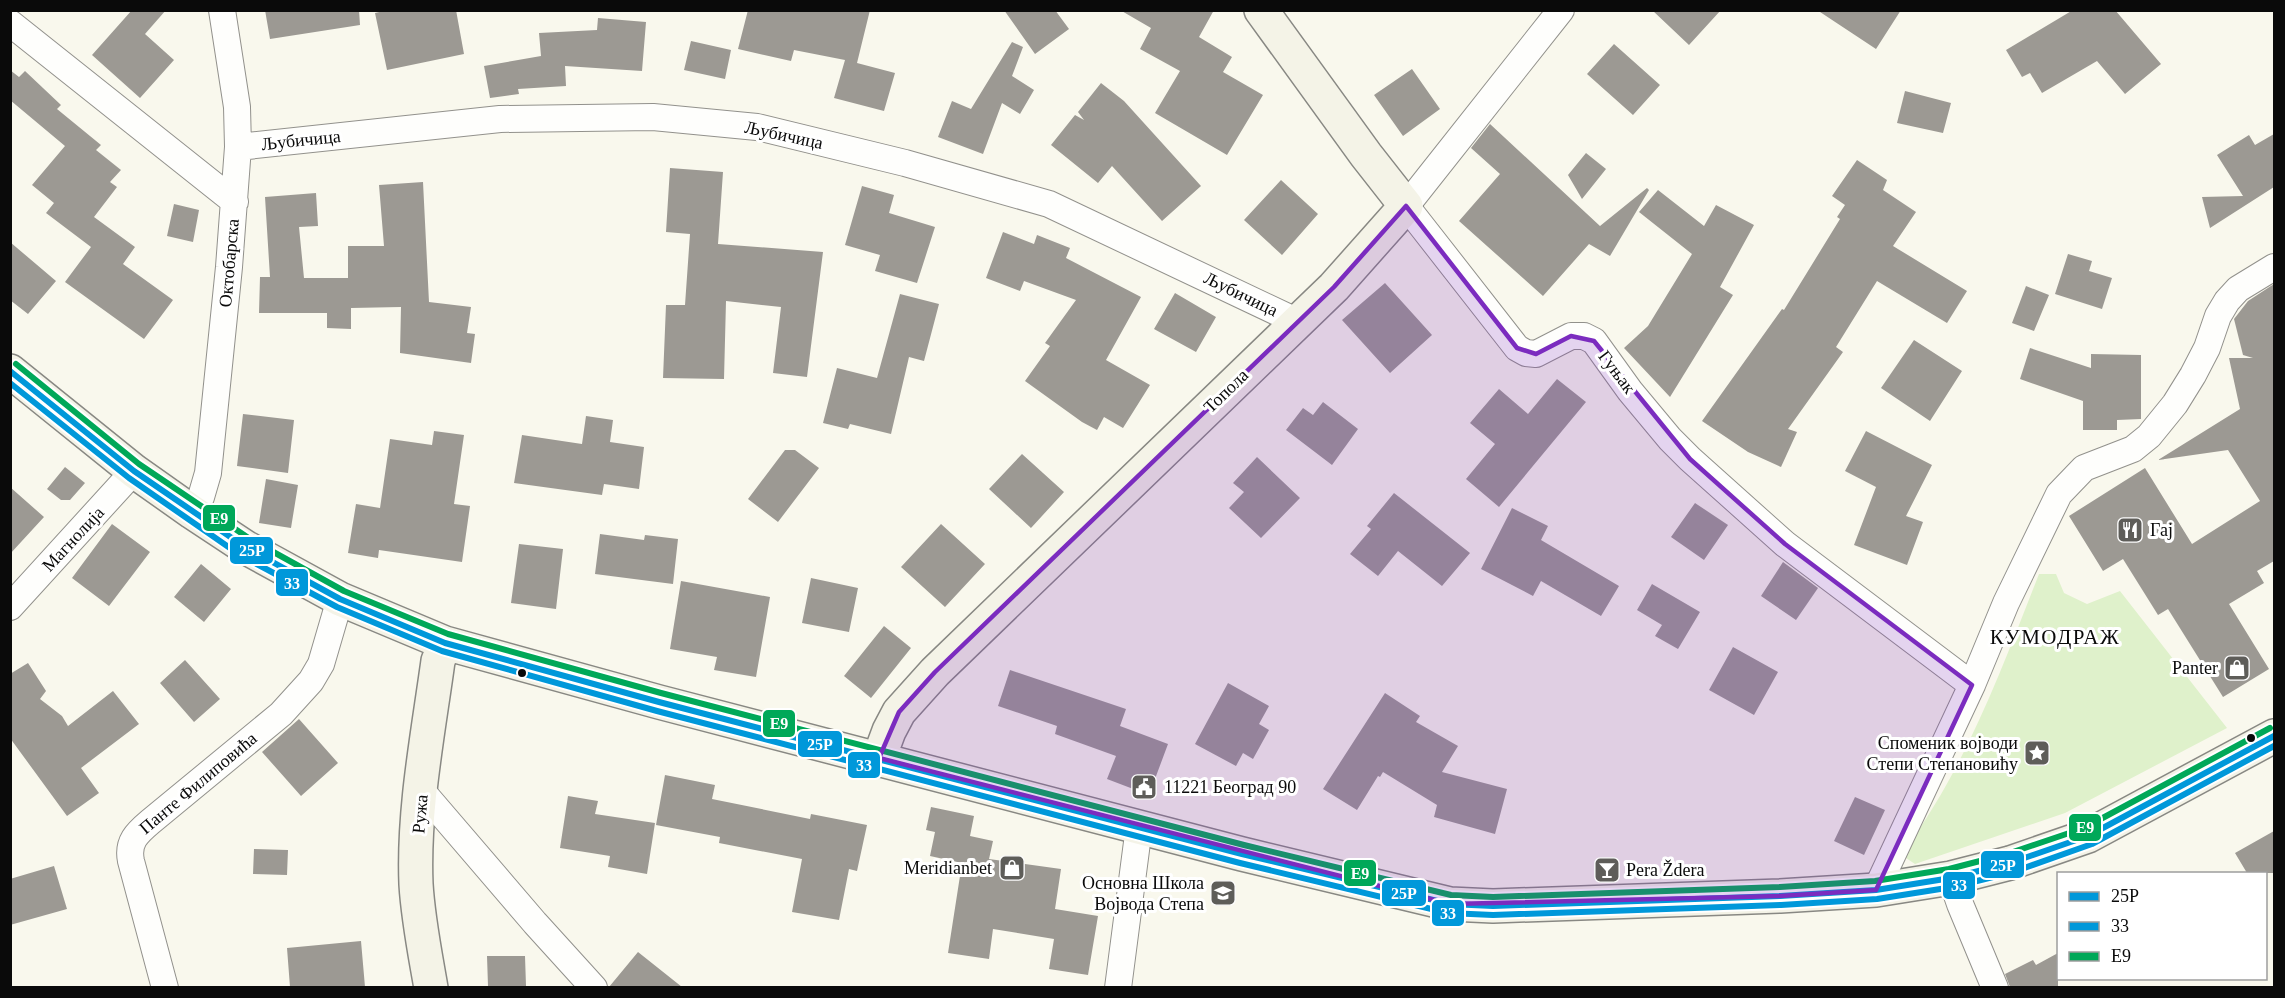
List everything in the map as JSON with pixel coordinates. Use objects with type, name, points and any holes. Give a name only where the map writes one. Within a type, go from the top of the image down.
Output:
[{"type":"street","name":"Октобарска","points":[[192,512],[201,497],[208,473],[235,202],[238,147],[237,107],[222,10]]},
{"type":"street","name":"Гуњак","points":[[1262,10],[1366,154],[1516,348],[1526,353],[1536,354],[1571,336],[1584,336],[1594,340],[1630,391],[1670,439],[1698,467],[1785,544],[1972,685]]},
{"type":"street","name":"Топола","points":[[879,758],[899,712],[935,672],[1334,287],[1406,206],[1561,10]]},
{"type":"street","points":[[10,22],[235,202]]},
{"type":"street","name":"Љубичица","points":[[238,147],[500,119],[652,117],[757,127],[905,163],[1049,204],[1298,322]]},
{"type":"street","points":[[1876,890],[1972,685],[2011,593],[2059,494],[2084,468],[2133,449],[2149,436],[2175,404],[2193,375],[2208,348],[2218,316],[2227,301],[2238,289],[2274,267]]},
{"type":"street","points":[[10,371],[134,471],[245,547],[340,598],[446,643],[659,702],[1138,827],[1410,895],[1472,906],[1780,896],[1876,890],[1951,878],[2010,862],[2088,836],[2274,736]]},
{"type":"street","name":"Магнолија","points":[[10,607],[134,471]]},
{"type":"street","name":"Панте Филиповића","points":[[165,987],[133,871],[129,853],[132,840],[150,822],[281,714],[298,697],[321,664],[340,598]]},
{"type":"street","name":"Ружа","points":[[431,987],[416,883],[421,790],[438,661],[446,643]]},
{"type":"street","points":[[421,790],[535,923],[594,987]]},
{"type":"street","points":[[1118,987],[1138,827]]},
{"type":"street","points":[[1951,878],[1995,987]]},
{"type":"highlighted area","points":[[1406,206],[1517,348],[1536,354],[1571,336],[1594,341],[1690,459],[1785,544],[1972,685],[1876,890],[1780,896],[1450,904],[879,758],[899,712],[935,672],[1334,287]]},
{"type":"green space","points":[[2039,574],[2056,574],[2064,593],[2087,604],[2120,591],[2227,728],[2065,813],[1915,864],[1906,858],[1905,849],[1927,817],[1964,751],[1996,681]]},
{"type":"building","points":[[132,10],[166,10],[145,34],[174,60],[140,98],[92,55]]},
{"type":"building","points":[[265,10],[359,10],[360,25],[270,39]]},
{"type":"building","points":[[388,10],[456,10],[464,54],[387,70],[375,13]]},
{"type":"building","points":[[748,10],[870,10],[857,63],[895,73],[884,111],[834,98],[845,60],[794,50],[791,61],[738,49]]},
{"type":"building","points":[[1004,10],[1055,10],[1069,29],[1035,54]]},
{"type":"building","points":[[1120,10],[1214,10],[1199,37],[1232,57],[1223,72],[1263,95],[1227,155],[1155,113],[1180,71],[1140,49],[1151,28]]},
{"type":"building","points":[[1652,10],[1721,10],[1689,45]]},
{"type":"building","points":[[1817,10],[1901,10],[1876,49]]},
{"type":"building","points":[[2073,10],[2115,10],[2161,64],[2125,94],[2097,61],[2042,93],[2030,73],[2022,77],[2006,50]]},
{"type":"building","points":[[598,18],[646,22],[642,71],[565,66],[566,86],[518,89],[519,94],[490,98],[484,66],[541,56],[539,33],[597,30]]},
{"type":"building","points":[[691,41],[731,50],[725,79],[684,70]]},
{"type":"building","points":[[1012,42],[1023,47],[1012,76],[1034,90],[1020,114],[1002,103],[983,154],[938,137],[952,101],[971,109]]},
{"type":"building","points":[[1614,44],[1660,85],[1633,115],[1587,74]]},
{"type":"building","points":[[1412,69],[1440,109],[1403,136],[1374,95]]},
{"type":"building","points":[[10,70],[19,77],[25,71],[61,105],[57,109],[101,145],[96,150],[121,170],[110,182],[117,187],[94,217],[135,247],[123,264],[173,300],[144,339],[65,282],[91,247],[46,213],[54,203],[32,185],[65,146],[10,100]]},
{"type":"building","points":[[1101,83],[1124,101],[1201,186],[1162,221],[1112,166],[1098,183],[1051,145],[1075,115],[1084,120],[1078,112]]},
{"type":"building","points":[[1905,91],[1951,103],[1943,133],[1897,123]]},
{"type":"building","points":[[1490,124],[1600,226],[1647,188],[1649,190],[1610,256],[1589,244],[1543,296],[1459,221],[1500,174],[1471,148]]},
{"type":"building","points":[[2274,134],[2274,187],[2210,228],[2202,197],[2243,196],[2217,155],[2249,135],[2255,145]]},
{"type":"building","points":[[1586,153],[1606,169],[1582,199],[1568,175]]},
{"type":"building","points":[[1857,160],[1887,180],[1883,190],[1916,212],[1893,246],[1967,291],[1947,323],[1877,281],[1836,347],[1843,352],[1788,429],[1797,432],[1781,467],[1748,452],[1702,421],[1782,309],[1784,310],[1840,219],[1837,217],[1845,205],[1832,196]]},
{"type":"building","points":[[670,168],[723,172],[718,244],[823,252],[807,377],[773,373],[781,307],[726,301],[724,379],[663,378],[666,305],[685,305],[690,234],[666,232]]},
{"type":"building","points":[[1281,180],[1318,214],[1282,255],[1244,220]]},
{"type":"building","points":[[423,182],[429,302],[471,307],[467,333],[475,334],[471,363],[400,353],[401,307],[351,308],[351,329],[327,328],[327,313],[259,313],[260,277],[270,277],[265,197],[316,193],[318,226],[299,227],[304,278],[348,278],[348,246],[384,246],[379,185]]},
{"type":"building","points":[[862,186],[894,195],[889,213],[935,227],[917,283],[875,271],[880,255],[845,245]]},
{"type":"building","points":[[1658,190],[1704,226],[1716,205],[1754,225],[1720,287],[1733,295],[1670,397],[1624,348],[1648,326],[1692,254],[1639,212]]},
{"type":"building","points":[[174,204],[199,210],[193,242],[167,236]]},
{"type":"building","points":[[1003,232],[1034,244],[1037,235],[1070,248],[1066,258],[1141,297],[1106,360],[1150,385],[1123,428],[1104,417],[1097,430],[1082,422],[1025,381],[1050,346],[1045,343],[1076,300],[1024,281],[1020,291],[986,278]]},
{"type":"building","points":[[10,242],[56,281],[28,314],[10,300]]},
{"type":"building","points":[[2068,254],[2092,261],[2089,271],[2112,278],[2102,309],[2055,294]]},
{"type":"building","points":[[1385,283],[1432,335],[1390,373],[1342,320]]},
{"type":"building","points":[[2274,284],[2274,561],[2257,571],[2264,583],[2229,604],[2269,669],[2223,697],[2168,609],[2158,615],[2123,559],[2103,571],[2069,516],[2145,468],[2192,544],[2260,501],[2228,450],[2158,460],[2240,409],[2229,358],[2253,358],[2243,355],[2234,319],[2248,301]]},
{"type":"building","points":[[2026,286],[2049,295],[2034,331],[2012,323]]},
{"type":"building","points":[[1175,293],[1216,317],[1196,352],[1154,329]]},
{"type":"building","points":[[900,294],[939,304],[924,361],[909,357],[891,434],[850,424],[848,429],[823,423],[837,368],[877,378]]},
{"type":"building","points":[[1914,340],[1962,371],[1930,421],[1881,388]]},
{"type":"building","points":[[2030,348],[2091,368],[2091,354],[2141,355],[2141,419],[2117,420],[2117,430],[2083,430],[2083,401],[2020,379]]},
{"type":"building","points":[[1557,379],[1586,402],[1499,507],[1466,479],[1495,444],[1470,423],[1499,389],[1528,414]]},
{"type":"building","points":[[1323,402],[1358,429],[1332,465],[1286,430],[1303,408],[1313,415]]},
{"type":"building","points":[[243,414],[294,420],[288,473],[237,466]]},
{"type":"building","points":[[586,416],[613,420],[610,442],[644,447],[639,489],[604,484],[602,495],[514,483],[522,435],[582,444]]},
{"type":"building","points":[[434,431],[464,435],[454,504],[470,506],[462,562],[379,550],[378,558],[348,553],[356,504],[380,508],[390,439],[432,445]]},
{"type":"building","points":[[1866,431],[1932,465],[1906,516],[1923,522],[1907,565],[1854,545],[1876,487],[1845,471]]},
{"type":"building","points":[[785,450],[795,450],[819,468],[778,522],[748,499]]},
{"type":"building","points":[[1022,454],[1064,492],[1031,528],[989,489]]},
{"type":"building","points":[[1257,457],[1300,498],[1261,538],[1229,508],[1244,492],[1233,483]]},
{"type":"building","points":[[65,467],[85,483],[70,500],[61,500],[47,489]]},
{"type":"building","points":[[266,479],[298,485],[291,528],[259,523]]},
{"type":"building","points":[[10,487],[44,517],[10,554]]},
{"type":"building","points":[[1394,493],[1470,553],[1442,586],[1398,551],[1378,576],[1350,554],[1371,529],[1367,526]]},
{"type":"building","points":[[1695,503],[1728,525],[1704,560],[1671,537]]},
{"type":"building","points":[[1512,508],[1548,526],[1541,540],[1619,586],[1601,616],[1541,581],[1533,596],[1481,569]]},
{"type":"building","points":[[112,524],[150,552],[109,606],[72,578]]},
{"type":"building","points":[[941,524],[985,564],[945,607],[901,567]]},
{"type":"building","points":[[600,534],[644,540],[645,535],[678,539],[673,584],[595,574]]},
{"type":"building","points":[[519,544],[563,549],[556,609],[511,603]]},
{"type":"building","points":[[1783,562],[1818,588],[1796,620],[1761,596]]},
{"type":"building","points":[[201,564],[231,589],[204,622],[174,597]]},
{"type":"building","points":[[811,578],[858,588],[849,632],[802,623]]},
{"type":"building","points":[[681,581],[770,597],[756,677],[714,670],[717,657],[670,649]]},
{"type":"building","points":[[1652,584],[1700,612],[1678,649],[1655,636],[1662,625],[1637,610]]},
{"type":"building","points":[[884,626],[911,648],[871,698],[844,676]]},
{"type":"building","points":[[1733,647],[1778,672],[1754,715],[1709,690]]},
{"type":"building","points":[[185,660],[220,699],[194,722],[160,683]]},
{"type":"building","points":[[28,663],[46,691],[40,699],[62,716],[68,726],[113,691],[139,724],[81,768],[99,793],[67,816],[10,738],[10,674]]},
{"type":"building","points":[[1010,670],[1126,709],[1120,726],[1168,744],[1149,795],[1107,779],[1116,756],[1055,734],[1057,726],[998,706]]},
{"type":"building","points":[[1228,683],[1269,706],[1259,724],[1269,730],[1253,759],[1243,753],[1236,766],[1195,744]]},
{"type":"building","points":[[1385,693],[1420,716],[1416,722],[1458,746],[1442,772],[1507,789],[1495,834],[1434,817],[1437,805],[1383,772],[1380,777],[1378,776],[1357,810],[1323,789]]},
{"type":"building","points":[[299,719],[338,763],[301,796],[262,752]]},
{"type":"building","points":[[665,775],[715,785],[712,799],[810,819],[811,814],[867,825],[857,871],[849,869],[839,920],[792,912],[802,859],[719,843],[720,837],[656,825]]},
{"type":"building","points":[[568,796],[598,801],[595,814],[655,823],[647,874],[608,867],[610,856],[560,848]]},
{"type":"building","points":[[1855,797],[1885,810],[1864,855],[1834,841]]},
{"type":"building","points":[[931,807],[974,816],[970,836],[993,841],[989,859],[1061,869],[1055,909],[1098,916],[1088,975],[1049,969],[1054,939],[993,929],[989,959],[948,953],[962,863],[930,856],[935,832],[926,830]]},
{"type":"building","points":[[2274,831],[2274,873],[2246,872],[2235,853]]},
{"type":"building","points":[[254,849],[288,850],[287,875],[253,874]]},
{"type":"building","points":[[54,866],[67,909],[10,925],[10,879]]},
{"type":"building","points":[[361,941],[365,987],[290,987],[287,948]]},
{"type":"building","points":[[638,952],[682,987],[609,987]]},
{"type":"building","points":[[2057,954],[2058,987],[2010,987],[2005,974],[2033,960],[2036,965]]},
{"type":"building","points":[[487,956],[525,956],[526,986],[488,986]]},
{"type":"transit line","name":"E9","points":[[16,364],[139,464],[250,539],[344,591],[448,634],[661,693],[1244,845],[1451,895],[1493,897],[1780,887],[1875,881],[1949,869],[2007,854],[2084,828],[2270,728]]},
{"type":"transit line","name":"25P","points":[[10,371],[134,471],[245,547],[340,599],[445,643],[659,702],[1242,854],[1450,904],[1493,906],[1780,896],[1876,890],[1951,878],[2010,863],[2088,836],[2274,736]]},
{"type":"transit line","name":"33","points":[[10,383],[129,478],[240,555],[337,607],[442,651],[657,711],[1240,863],[1448,913],[1493,915],[1781,905],[1877,899],[1953,887],[2013,872],[2092,844],[2274,746]]},
{"type":"place","name":"Гај","points":[[2130,530]]},
{"type":"place","name":"Panter","points":[[2237,668]]},
{"type":"place","name":"Споменик војводи Степи Степановићу","points":[[2037,753]]},
{"type":"place","name":"11221 Београд 90","points":[[1144,787]]},
{"type":"place","name":"Meridianbet","points":[[1012,868]]},
{"type":"place","name":"Pera Ždera","points":[[1607,870]]},
{"type":"place","name":"Основна Школа Војвода Степа","points":[[1223,893]]},
{"type":"district","name":"КУМОДРАЖ","points":[[2055,637]]}]
